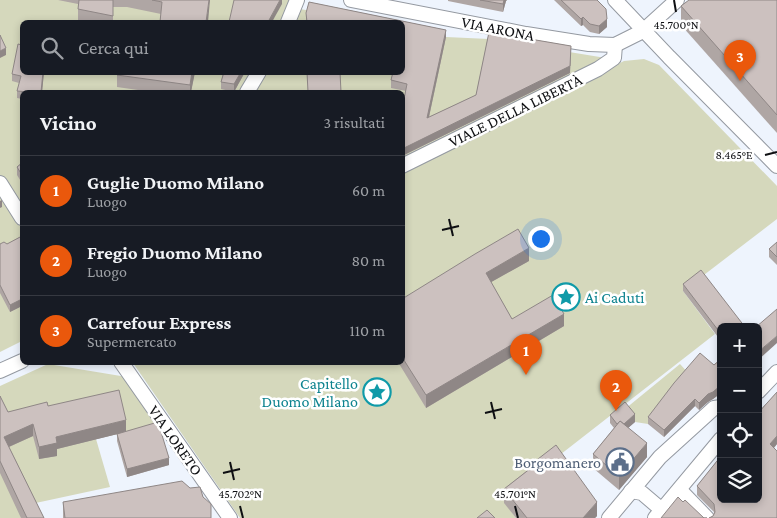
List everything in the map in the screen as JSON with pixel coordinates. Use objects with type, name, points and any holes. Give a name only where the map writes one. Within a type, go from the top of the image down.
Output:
[{"type":"street","points":[[289,20],[297,0]]},
{"type":"street","name":"VIA ARONA","points":[[351,0],[526,34],[589,44],[616,45],[644,31],[677,0]]},
{"type":"street","points":[[615,0],[777,166]]},
{"type":"street","name":"VIALE DELLA LIBERTÀ","points":[[405,165],[598,69],[614,58],[616,45]]},
{"type":"street","points":[[248,90],[257,75]]},
{"type":"street","points":[[0,184],[20,215]]},
{"type":"street","points":[[0,371],[20,362]]},
{"type":"street","name":"VIA LORETO","points":[[119,365],[230,518]]},
{"type":"street","points":[[762,388],[777,372]]},
{"type":"street","points":[[609,518],[660,457],[714,408],[717,408]]},
{"type":"street","points":[[631,491],[642,493],[658,514],[717,444]]},
{"type":"street","points":[[680,490],[706,518]]},
{"type":"green space","points":[[0,0],[297,0],[294,8],[364,20],[20,20],[20,75],[405,75],[405,27],[446,37],[489,39],[612,59],[405,164],[405,90],[20,90],[20,342],[0,352]]},
{"type":"green space","points":[[644,59],[659,65],[777,186],[777,219],[683,291],[715,334],[538,472],[505,503],[516,518],[240,518],[134,365],[405,365],[405,169],[624,61]]},
{"type":"green space","points":[[680,364],[689,374],[648,424],[635,422],[625,409]]},
{"type":"green space","points":[[46,365],[133,378],[166,427],[126,432],[96,439],[110,487],[31,504],[38,518],[0,518],[0,386]]},
{"type":"building","points":[[79,0],[113,0],[113,16],[78,9]]},
{"type":"building","points":[[152,0],[209,0],[206,20],[160,20],[162,2]]},
{"type":"building","points":[[234,0],[280,0],[269,20],[229,20]]},
{"type":"building","points":[[480,0],[504,0],[503,4]]},
{"type":"building","points":[[561,0],[597,0],[606,9],[607,19],[599,26],[590,24],[583,17],[581,19]]},
{"type":"building","points":[[689,0],[777,0],[777,115],[681,6]]},
{"type":"building","points":[[309,2],[397,20],[307,20],[306,13]]},
{"type":"building","points":[[405,22],[446,30],[427,118],[476,95],[489,32],[571,46],[570,66],[405,148],[405,94],[407,84],[391,80],[392,75],[405,75]]},
{"type":"building","points":[[0,35],[6,48],[0,51]]},
{"type":"building","points":[[18,44],[20,44],[20,75],[43,75],[41,90],[17,91],[21,76],[12,74]]},
{"type":"building","points":[[117,75],[192,75],[190,85]]},
{"type":"building","points":[[223,75],[239,75],[234,84],[221,82]]},
{"type":"building","points":[[307,75],[340,75],[341,90],[308,90]]},
{"type":"building","points":[[518,229],[529,248],[486,273],[512,319],[553,295],[564,314],[426,395],[405,362],[405,297]]},
{"type":"building","points":[[20,237],[20,300],[10,305],[0,285],[0,244],[4,242],[7,244]]},
{"type":"building","points":[[777,242],[777,257],[769,249]]},
{"type":"building","points":[[701,270],[742,323],[717,323],[717,329],[683,284]]},
{"type":"building","points":[[777,309],[777,336],[762,349],[762,323]]},
{"type":"building","points":[[700,353],[714,365],[717,362],[717,388],[699,403],[695,399],[664,430],[648,417]]},
{"type":"building","points":[[119,390],[126,420],[56,437],[57,443],[39,447],[33,424],[4,437],[44,518],[27,518],[0,461],[0,396],[8,412],[47,402],[48,406]]},
{"type":"building","points":[[777,392],[777,436],[770,444],[777,451],[777,518],[709,518],[715,512],[714,504],[697,486],[717,461],[717,503],[762,503],[762,409]]},
{"type":"building","points":[[625,402],[635,414],[624,424],[620,421],[617,424],[610,415]]},
{"type":"building","points":[[620,421],[647,443],[619,476],[593,454]]},
{"type":"building","points":[[158,422],[169,458],[127,469],[117,434]]},
{"type":"building","points":[[556,445],[597,502],[583,518],[527,518],[504,489],[540,461],[538,459]]},
{"type":"building","points":[[182,481],[190,488],[200,487],[203,497],[211,504],[211,518],[65,518],[63,502]]},
{"type":"building","points":[[678,497],[683,502],[685,500],[704,518],[661,518]]},
{"type":"building","points":[[487,510],[495,518],[477,518]]},
{"type":"place","name":"Carrefour Express","points":[[740,81]]},
{"type":"place","name":"Ai Caduti","points":[[566,297]]},
{"type":"place","name":"Guglie Duomo Milano","points":[[526,375]]},
{"type":"place","name":"Capitello Duomo Milano","points":[[377,392]]},
{"type":"place","name":"Fregio Duomo Milano","points":[[616,411]]},
{"type":"place","name":"Borgomanero","points":[[620,462]]}]
